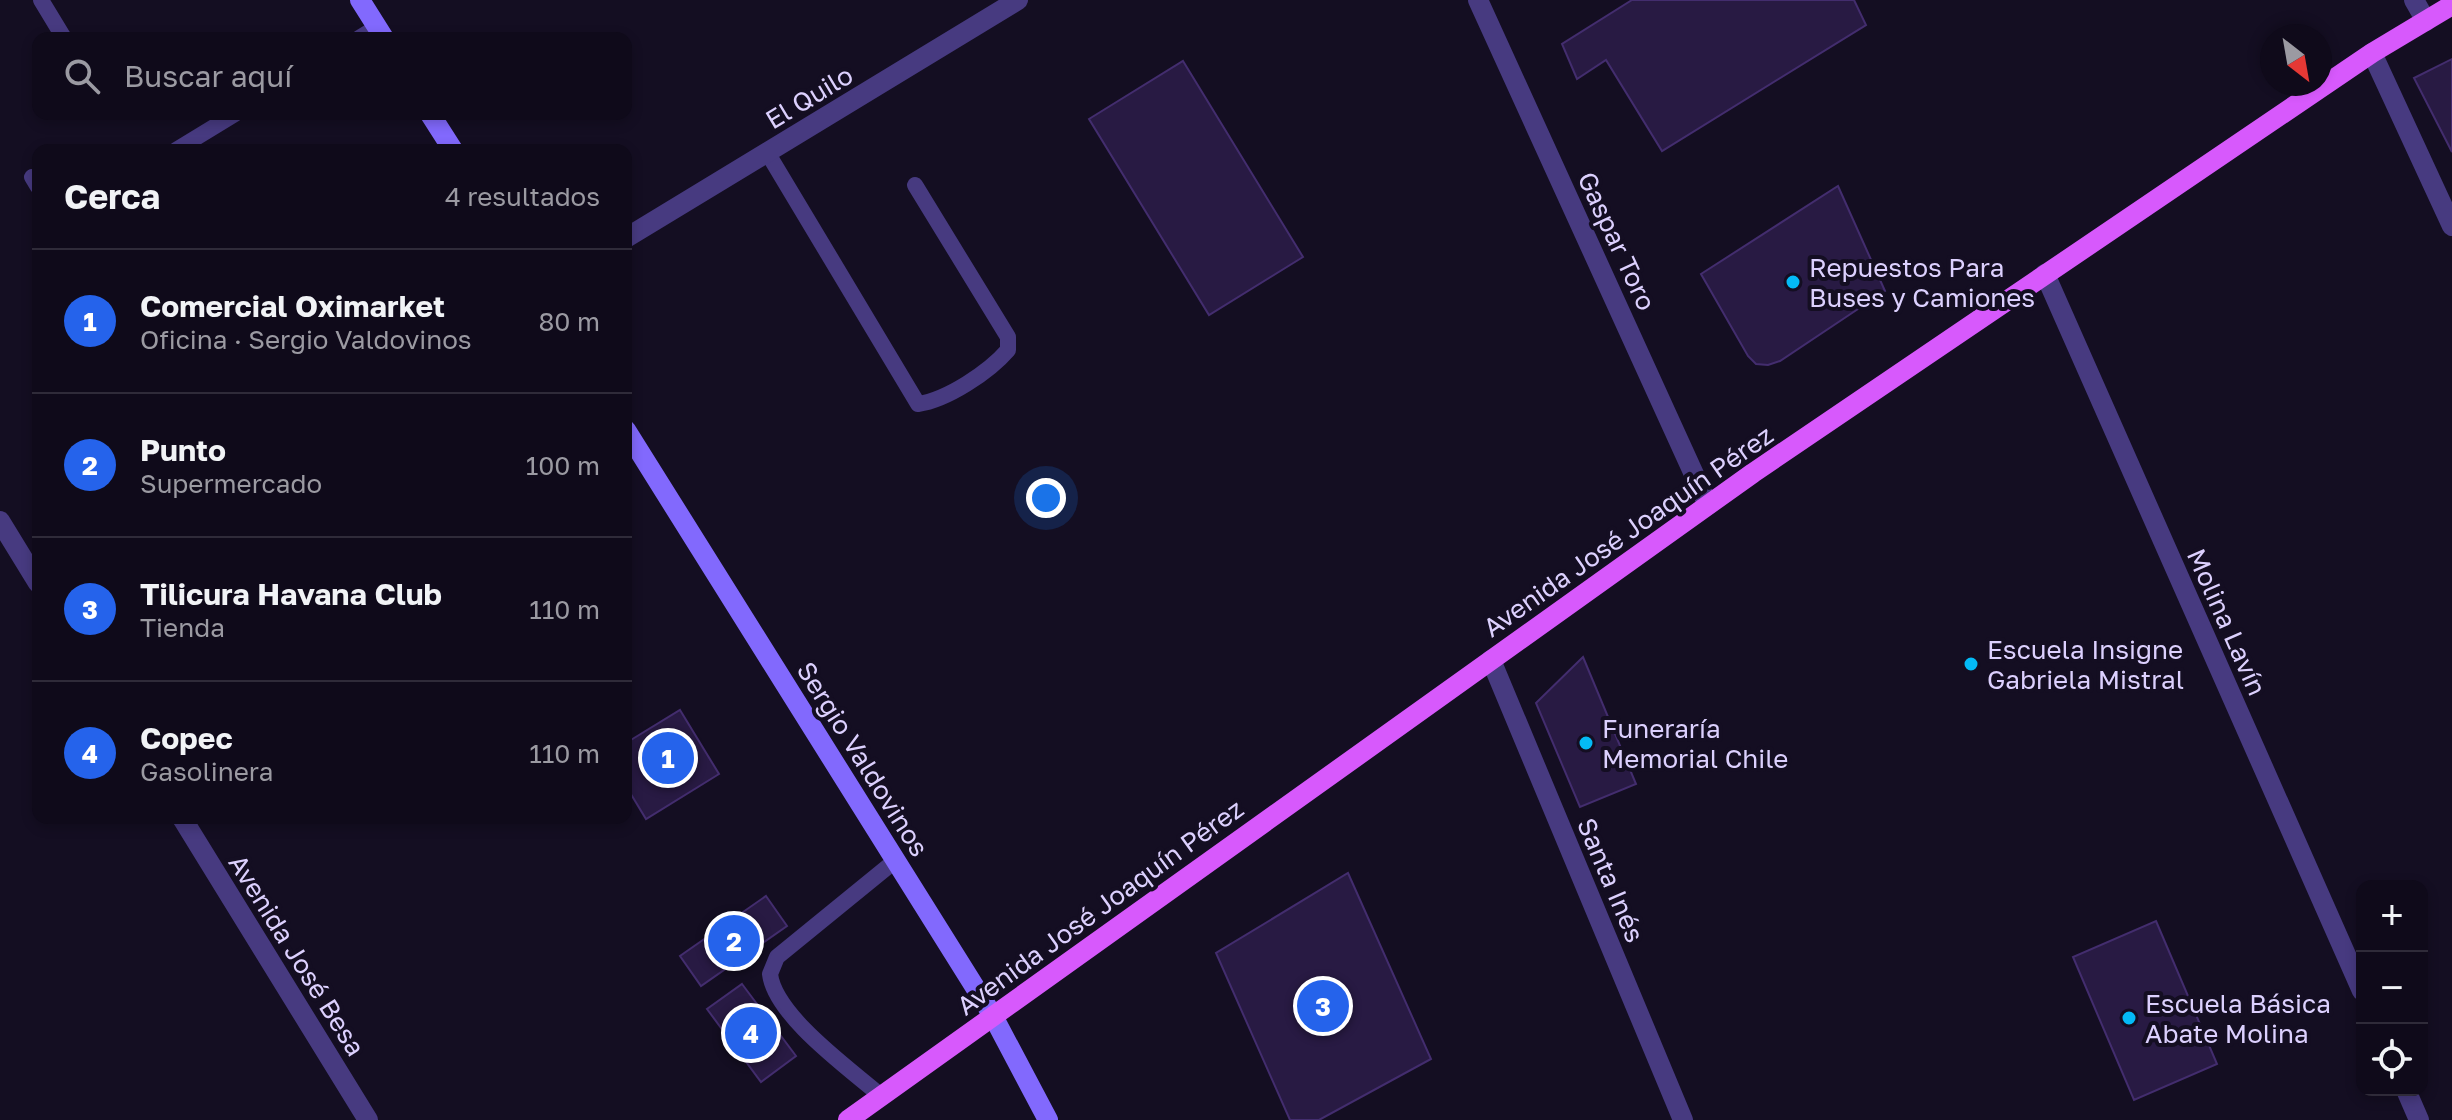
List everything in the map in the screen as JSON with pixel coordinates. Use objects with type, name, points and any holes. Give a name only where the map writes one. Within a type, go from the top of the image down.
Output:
[{"type":"main road","points":[[360,0],[380,32]]},
{"type":"main road","name":"Avenida José Joaquín Pérez","points":[[848,1120],[1708,505],[2372,53],[2452,5]]},
{"type":"main road","points":[[434,120],[449,144]]},
{"type":"main road","name":"Sergio Valdovinos","points":[[632,440],[993,1016],[1048,1120]]},
{"type":"street","name":"El Quilo","points":[[632,234],[1018,0]]},
{"type":"street","name":"Gaspar Toro","points":[[1478,0],[1708,505]]},
{"type":"street","points":[[2414,0],[2426,21]]},
{"type":"street","points":[[2372,53],[2452,226]]},
{"type":"street","name":"Molina Lavín","points":[[2045,274],[2356,977]]},
{"type":"street","points":[[0,521],[32,573]]},
{"type":"street","name":"Santa Inés","points":[[1491,660],[1683,1120]]},
{"type":"street","name":"Avenida José Besa","points":[[186,824],[368,1120]]},
{"type":"street","points":[[2409,1096],[2419,1120]]},
{"type":"lane","points":[[41,0],[60,32]]},
{"type":"lane","points":[[186,144],[225,120]]},
{"type":"lane","points":[[767,152],[918,404],[933,402],[999,361],[1008,350],[1008,337],[915,185]]},
{"type":"lane","points":[[881,1096],[808,1032],[776,994],[770,974],[777,957],[896,860]]},
{"type":"building","points":[[1632,0],[1854,0],[1866,25],[1662,151],[1606,60],[1577,79],[1562,44]]},
{"type":"building","points":[[2452,59],[2452,152],[2414,78]]},
{"type":"building","points":[[1183,61],[1303,257],[1209,315],[1089,119]]},
{"type":"building","name":"Repuestos Para Buses y Camiones","points":[[1838,186],[1885,291],[1780,361],[1768,365],[1756,364],[1748,356],[1701,274]]},
{"type":"building","name":"Funeraría Memorial Chile","points":[[1583,657],[1636,784],[1580,807],[1536,703]]},
{"type":"building","points":[[680,710],[719,774],[646,819],[632,796],[632,739]]},
{"type":"building","points":[[1348,873],[1431,1059],[1319,1120],[1290,1120],[1216,953]]},
{"type":"building","points":[[766,896],[787,926],[701,986],[680,956]]},
{"type":"building","points":[[2156,921],[2217,1064],[2134,1100],[2073,957]]},
{"type":"building","points":[[742,984],[796,1056],[761,1082],[707,1009]]},
{"type":"place","name":"Repuestos Para Buses y Camiones","points":[[1793,282]]},
{"type":"place","name":"Escuela Insigne Gabriela Mistral","points":[[1971,664]]},
{"type":"place","name":"Funeraría Memorial Chile","points":[[1586,743]]},
{"type":"place","name":"Comercial Oximarket","points":[[668,758]]},
{"type":"place","name":"Punto","points":[[734,941]]},
{"type":"place","name":"Tilicura Havana Club","points":[[1323,1006]]},
{"type":"place","name":"Escuela Básica Abate Molina","points":[[2129,1018]]},
{"type":"place","name":"Copec","points":[[751,1033]]}]
